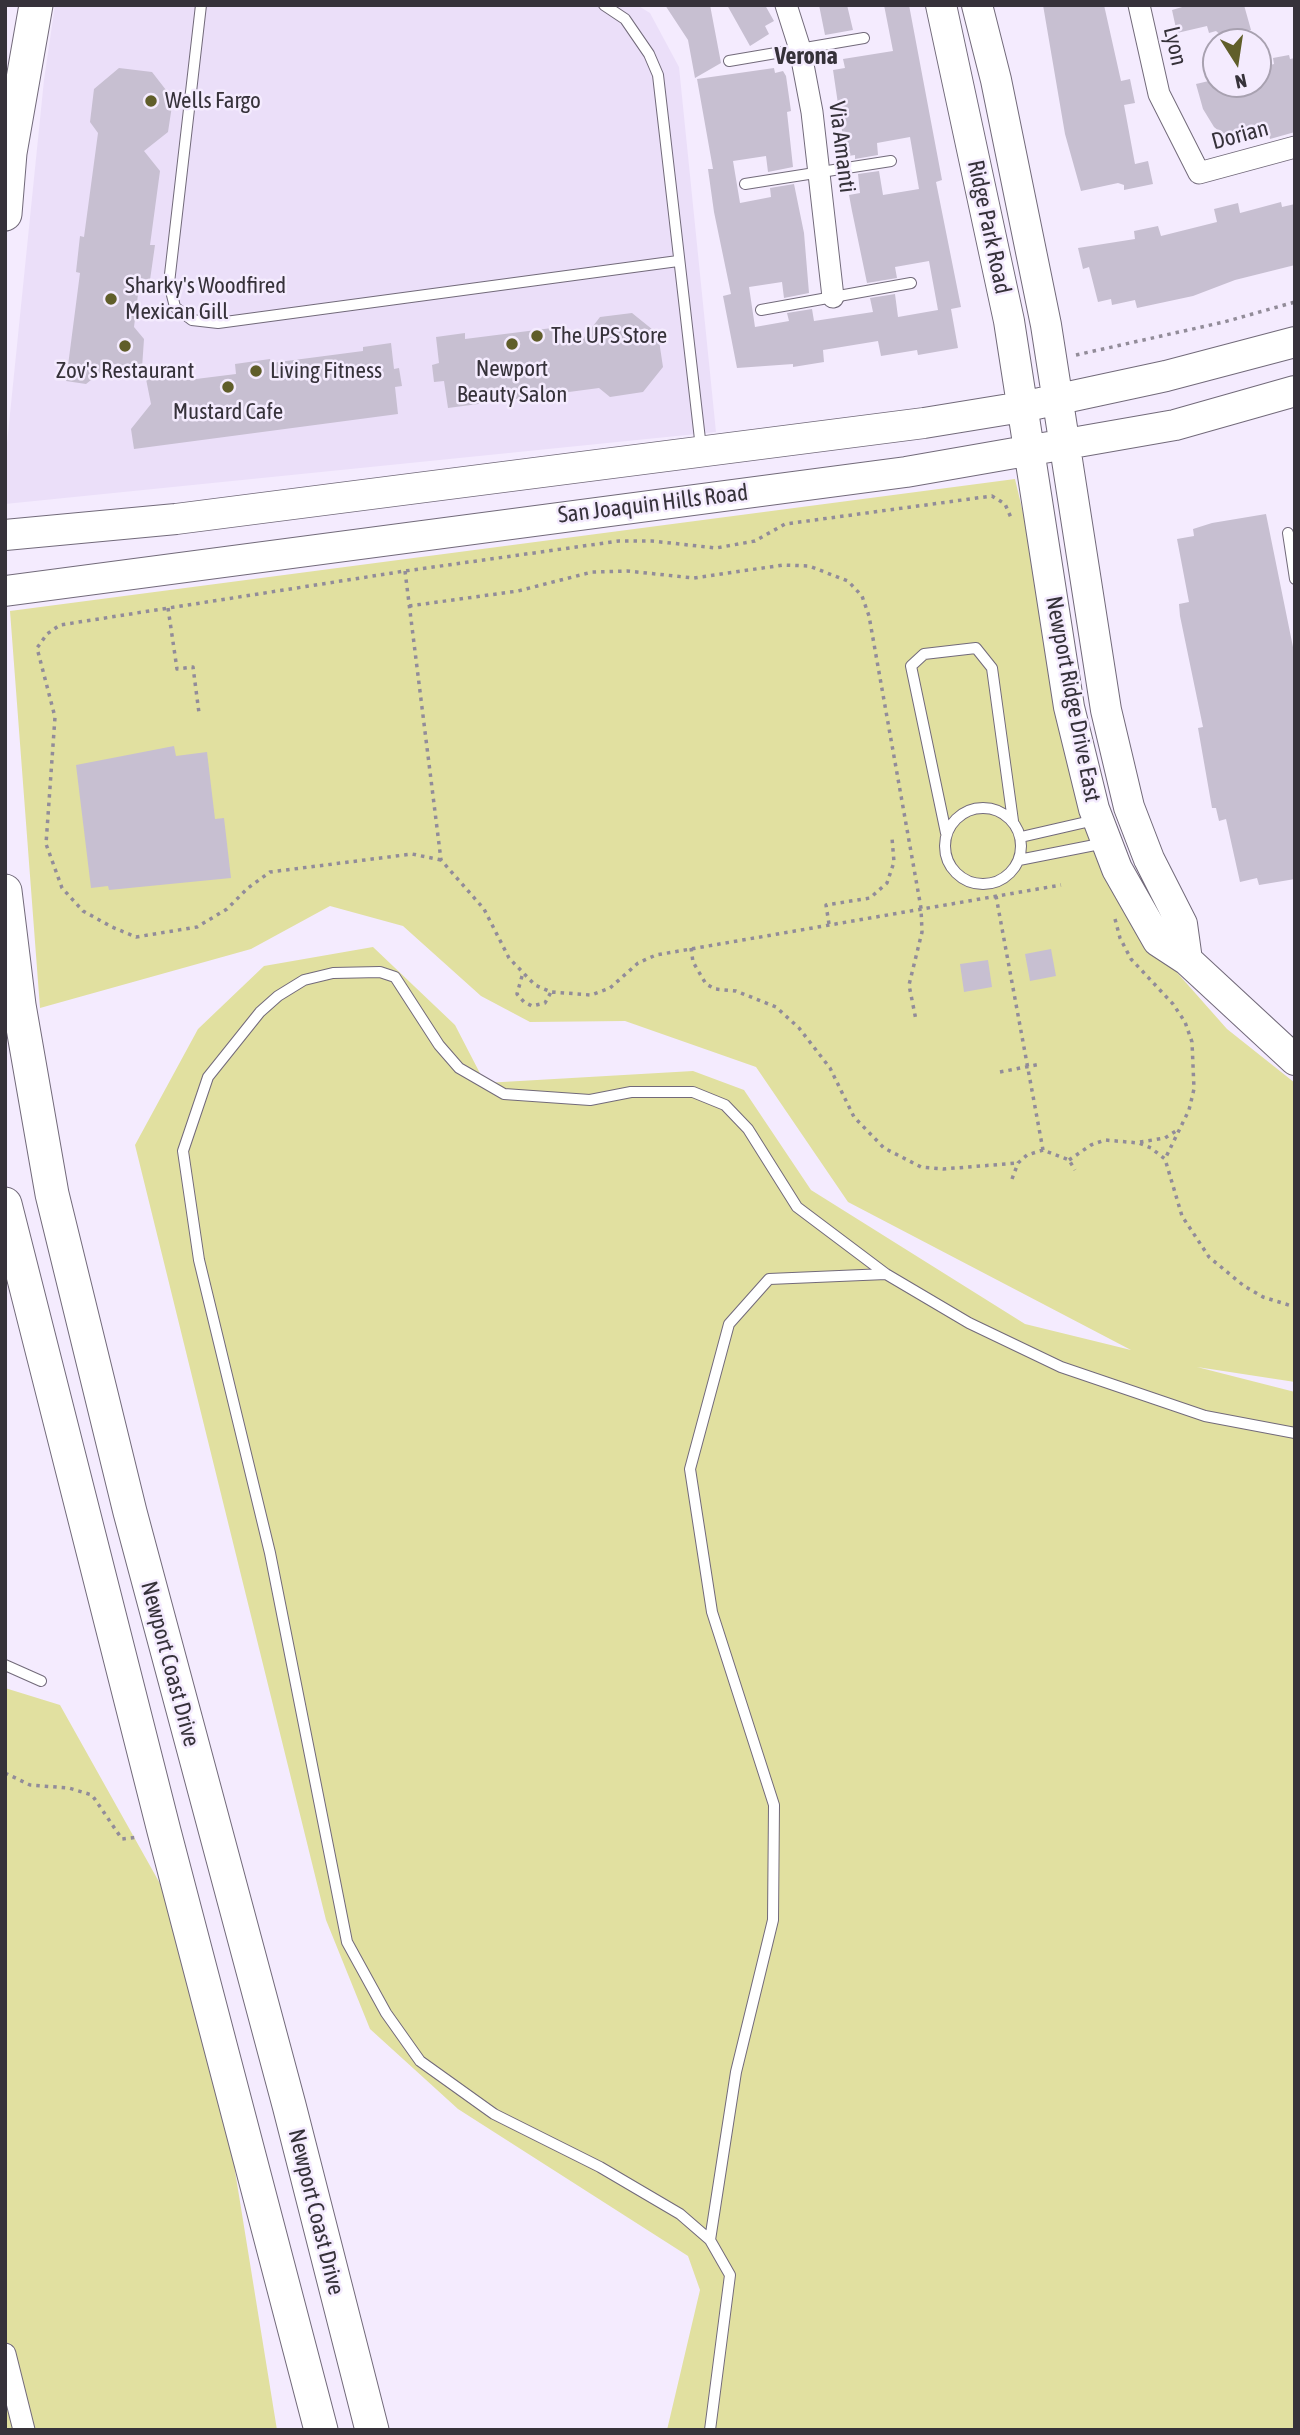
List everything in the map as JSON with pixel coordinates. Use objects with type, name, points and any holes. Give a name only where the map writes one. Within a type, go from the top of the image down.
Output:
[{"type":"main road","points":[[5,214],[10,153],[37,5]]},
{"type":"main road","name":"Ridge Park Road","points":[[941,5],[1009,321],[1028,450]]},
{"type":"main road","name":"Ridge Park Road","points":[[977,5],[996,80],[1051,361],[1063,444]]},
{"type":"main road","name":"San Joaquin Hills Road","points":[[5,535],[176,519],[1022,407],[1166,376],[1295,342]]},
{"type":"main road","name":"San Joaquin Hills Road","points":[[5,591],[906,472],[1175,425],[1295,391]]},
{"type":"main road","name":"Newport Ridge Drive East","points":[[1063,444],[1111,733],[1129,807],[1149,859],[1182,924],[1187,960]]},
{"type":"main road","name":"Newport Ridge Drive East","points":[[1028,450],[1069,707],[1102,831],[1117,869],[1158,941],[1187,960],[1295,1060]]},
{"type":"main road","name":"Newport Coast Drive","points":[[5,891],[21,1017],[55,1207],[133,1525],[289,2105],[372,2430]]},
{"type":"main road","name":"Newport Coast Drive","points":[[5,1203],[164,1831],[321,2430]]},
{"type":"street","name":"Via Amanti","points":[[786,5],[800,49],[819,174],[833,297]]},
{"type":"street","name":"Lyon","points":[[1139,5],[1159,94],[1199,173]]},
{"type":"street","name":"Dorian","points":[[1199,173],[1295,147]]},
{"type":"street","points":[[5,2354],[24,2430]]},
{"type":"lane","points":[[201,5],[169,283],[174,307],[184,316],[204,324],[218,323],[678,261]]},
{"type":"lane","points":[[604,5],[625,19],[649,54],[658,75],[702,450]]},
{"type":"lane","points":[[729,61],[864,37]]},
{"type":"lane","points":[[745,184],[891,161]]},
{"type":"lane","points":[[761,310],[911,283]]},
{"type":"lane","points":[[1288,533],[1295,579]]},
{"type":"lane","points":[[976,648],[992,668],[1013,821],[1021,838],[1019,860],[1010,873],[998,881],[984,884],[969,882],[957,874],[948,862],[944,848],[946,833],[911,666],[924,654],[976,648]]},
{"type":"lane","points":[[946,833],[955,819],[968,810],[984,807],[1000,811],[1013,821]]},
{"type":"lane","points":[[1021,838],[1102,831]]},
{"type":"lane","points":[[1019,860],[1102,831]]},
{"type":"lane","points":[[710,2430],[730,2275],[710,2240],[680,2214],[600,2167],[494,2114],[420,2061],[386,2013],[347,1942],[270,1553],[199,1260],[183,1151],[208,1077],[269,1004],[304,980],[333,973],[380,972],[395,978],[439,1045],[459,1068],[503,1094],[590,1100],[631,1092],[693,1092],[725,1105],[748,1129],[797,1207],[887,1274],[969,1323],[1061,1367],[1205,1416],[1295,1433]]},
{"type":"lane","points":[[710,2240],[736,2072],[774,1920],[774,1805],[712,1612],[690,1469],[729,1324],[769,1279],[887,1274]]},
{"type":"lane","points":[[5,1665],[41,1681]]},
{"type":"path","points":[[1051,361],[1224,322],[1295,302]]},
{"type":"path","points":[[442,860],[412,854],[270,872],[248,888],[228,909],[197,927],[165,934],[136,937],[83,911],[62,888],[46,844],[55,717],[37,648],[47,634],[60,625],[405,571],[619,541],[652,541],[716,548],[755,541],[785,524],[992,496],[1005,504]]},
{"type":"path","points":[[409,606],[518,591],[592,572],[627,571],[694,578],[783,565],[808,566],[848,580],[862,596],[869,616],[921,908],[922,932],[909,985],[916,1020]]},
{"type":"path","points":[[405,571],[442,860],[484,909],[509,958],[522,975],[551,992],[591,995],[610,988],[647,959],[691,948],[1061,885]]},
{"type":"path","points":[[168,608],[177,669],[193,667],[199,713]]},
{"type":"path","points":[[829,924],[827,905],[870,898],[887,883],[894,862],[892,838]]},
{"type":"path","points":[[996,895],[1043,1150]]},
{"type":"path","points":[[691,948],[693,962],[706,984],[736,991],[776,1007],[799,1028],[830,1068],[854,1117],[867,1133],[891,1153],[920,1167],[943,1169],[1018,1163]]},
{"type":"path","points":[[522,975],[517,994],[524,1002],[532,1006],[545,1003],[551,992]]},
{"type":"path","points":[[1000,1072],[1041,1064]]},
{"type":"path","points":[[1069,1160],[1091,1144],[1105,1140],[1139,1143],[1165,1138],[1180,1128]]},
{"type":"path","points":[[1139,1143],[1165,1159],[1182,1216],[1209,1257],[1244,1286],[1263,1297],[1295,1307]]},
{"type":"path","points":[[1012,1180],[1018,1163],[1027,1154],[1043,1150],[1069,1160],[1075,1170]]},
{"type":"path","points":[[5,1773],[30,1785],[69,1788],[92,1795],[122,1839],[164,1831]]},
{"type":"shaded area","points":[[55,5],[637,5],[650,13],[679,67],[716,432],[5,504],[5,463],[44,80]]},
{"type":"shaded area","points":[[1015,479],[1103,850],[1165,959],[1227,1029],[1295,1083],[1295,1382],[1197,1367],[1295,1392],[1295,2430],[667,2430],[700,2290],[688,2256],[458,2109],[370,2029],[326,1920],[135,1145],[198,1029],[264,966],[373,947],[455,1025],[485,1083],[693,1071],[744,1090],[811,1190],[1025,1324],[1131,1350],[848,1202],[756,1067],[625,1021],[530,1022],[481,996],[403,926],[330,906],[251,949],[40,1008],[10,611]]},
{"type":"shaded area","points":[[5,1688],[60,1705],[200,1955],[277,2430],[5,2430]]},
{"type":"building","points":[[665,5],[710,5],[721,63],[695,78],[688,40]]},
{"type":"building","points":[[727,5],[765,5],[774,21],[765,26],[769,34],[750,46]]},
{"type":"building","points":[[819,5],[847,5],[853,30],[825,35]]},
{"type":"building","points":[[884,5],[909,5],[942,180],[936,182],[961,307],[951,309],[958,348],[918,355],[917,350],[881,356],[878,341],[823,350],[824,362],[793,367],[793,364],[737,368],[723,296],[731,294],[714,212],[708,169],[713,169],[697,79],[774,68],[775,73],[783,71],[786,76],[791,111],[787,112],[793,167],[768,172],[766,156],[733,161],[740,203],[771,197],[770,188],[794,184],[804,233],[809,293],[784,298],[782,282],[749,287],[755,327],[789,321],[787,313],[812,309],[814,321],[873,312],[870,298],[895,294],[898,317],[938,310],[929,261],[895,267],[897,278],[867,283],[849,195],[860,193],[858,174],[879,171],[883,195],[919,189],[910,137],[877,143],[878,155],[855,159],[855,155],[848,156],[843,138],[833,70],[845,68],[843,59],[893,51]]},
{"type":"building","points":[[1043,5],[1104,5],[1121,81],[1130,79],[1135,103],[1124,105],[1135,164],[1148,161],[1153,184],[1124,190],[1124,185],[1118,183],[1081,191],[1065,134]]},
{"type":"building","points":[[1189,5],[1244,5],[1250,28],[1207,26],[1177,33],[1172,10]]},
{"type":"building","points":[[1289,55],[1290,59],[1295,58],[1295,132],[1270,139],[1268,130],[1230,140],[1214,127],[1203,109],[1196,84],[1202,83],[1202,98],[1272,98],[1273,58]]},
{"type":"building","points":[[119,68],[152,72],[173,99],[168,132],[144,151],[160,171],[150,245],[155,245],[150,280],[140,278],[134,327],[144,339],[142,368],[111,364],[86,384],[66,381],[80,273],[76,272],[80,236],[84,237],[98,133],[90,122],[94,89]]},
{"type":"building","points":[[1281,202],[1282,207],[1295,204],[1295,265],[1235,280],[1193,296],[1137,308],[1135,300],[1112,305],[1111,299],[1098,302],[1089,267],[1083,269],[1078,248],[1135,239],[1134,231],[1158,226],[1161,236],[1217,222],[1214,209],[1238,203],[1240,213]]},
{"type":"building","points":[[632,313],[658,334],[663,367],[643,392],[610,397],[599,388],[448,408],[444,381],[434,382],[432,365],[439,363],[436,337],[465,333],[465,339],[560,327],[580,343],[600,317]]},
{"type":"building","points":[[391,343],[394,369],[399,368],[402,386],[395,387],[398,414],[134,449],[131,429],[151,404],[145,374],[175,370],[188,380],[236,374],[235,364],[270,359],[271,363],[363,351],[363,347]]},
{"type":"building","points":[[1266,514],[1295,657],[1295,879],[1259,885],[1257,878],[1240,882],[1226,819],[1219,821],[1216,808],[1212,808],[1198,728],[1203,727],[1180,616],[1179,604],[1189,602],[1177,539],[1194,536],[1193,529],[1212,523]]},
{"type":"building","points":[[174,746],[176,756],[207,752],[215,819],[224,818],[231,878],[109,890],[108,886],[91,888],[76,765]]},
{"type":"building","points":[[1051,949],[1056,976],[1030,981],[1025,954]]},
{"type":"building","points":[[988,960],[992,987],[964,992],[960,964]]},
{"type":"place","name":"Wells Fargo","points":[[151,101]]},
{"type":"place","name":"Sharky's Woodfired Mexican Gill","points":[[111,299]]},
{"type":"place","name":"The UPS Store","points":[[537,336]]},
{"type":"place","name":"Newport Beauty Salon","points":[[512,344]]},
{"type":"place","name":"Zov's Restaurant","points":[[125,346]]},
{"type":"place","name":"Living Fitness","points":[[256,371]]},
{"type":"place","name":"Mustard Cafe","points":[[228,387]]},
{"type":"district","name":"Verona","points":[[806,56]]}]
